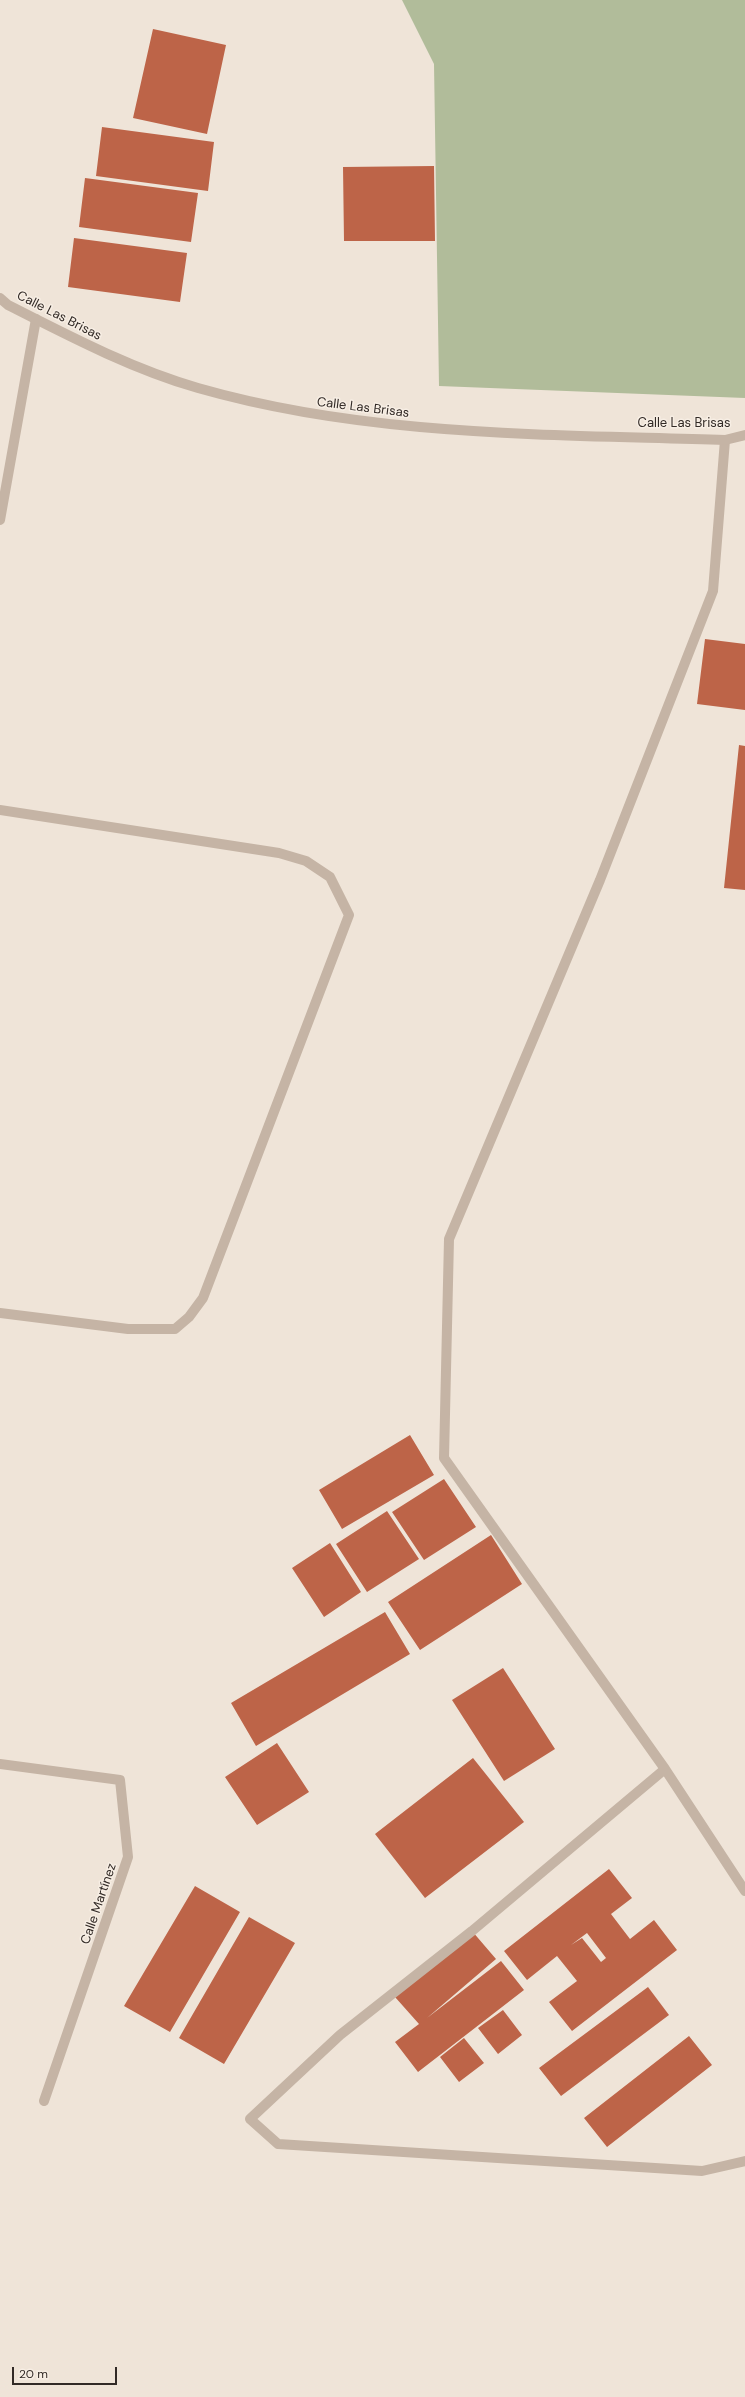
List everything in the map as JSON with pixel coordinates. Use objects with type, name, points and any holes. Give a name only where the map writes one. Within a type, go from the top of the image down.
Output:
[{"type":"street","name":"Calle Las Brisas","points":[[0,298],[8,305],[96,349],[197,388],[308,414],[449,431],[725,440],[745,435]]},
{"type":"street","points":[[0,520],[36,319]]},
{"type":"street","points":[[725,440],[713,590],[600,880],[449,1239],[444,1458],[665,1769],[745,1891]]},
{"type":"street","points":[[0,810],[279,853],[306,860],[330,877],[349,915],[203,1298],[189,1317],[175,1329],[128,1329],[0,1313]]},
{"type":"street","name":"Calle Martínez","points":[[0,1764],[120,1780],[128,1857],[44,2101]]},
{"type":"street","points":[[665,1769],[472,1931],[340,2035],[250,2119],[278,2144],[702,2171],[745,2161]]},
{"type":"green space","points":[[402,0],[745,0],[745,398],[439,386],[434,64]]},
{"type":"building","points":[[153,29],[226,45],[207,134],[133,118]]},
{"type":"building","points":[[102,127],[214,142],[208,191],[96,176]]},
{"type":"building","points":[[434,166],[435,241],[344,241],[343,167]]},
{"type":"building","points":[[85,178],[198,193],[191,242],[79,227]]},
{"type":"building","points":[[74,238],[187,253],[180,302],[68,287]]},
{"type":"building","points":[[705,639],[745,644],[745,710],[697,704]]},
{"type":"building","points":[[739,745],[745,746],[745,890],[724,888]]},
{"type":"building","points":[[410,1435],[434,1475],[342,1529],[319,1490]]},
{"type":"building","points":[[444,1479],[476,1527],[424,1560],[392,1512]]},
{"type":"building","points":[[387,1511],[419,1559],[367,1592],[336,1544]]},
{"type":"building","points":[[491,1535],[522,1584],[420,1650],[388,1602]]},
{"type":"building","points":[[330,1543],[361,1592],[324,1617],[292,1568]]},
{"type":"building","points":[[385,1612],[410,1654],[256,1746],[231,1703]]},
{"type":"building","points":[[503,1668],[555,1749],[504,1781],[452,1700]]},
{"type":"building","points":[[277,1743],[309,1792],[257,1825],[225,1777]]},
{"type":"building","points":[[473,1758],[524,1822],[425,1898],[375,1834]]},
{"type":"building","points":[[609,1869],[632,1898],[611,1914],[630,1939],[654,1920],[677,1950],[572,2031],[549,2002],[577,1981],[557,1956],[527,1980],[504,1951]],"holes":[[[587,1933],[606,1958],[601,1962],[582,1938],[571,1945]]]},
{"type":"building","points":[[195,1886],[240,1912],[170,2032],[124,2006]]},
{"type":"building","points":[[249,1917],[295,1943],[224,2064],[179,2038]]},
{"type":"building","points":[[472,1931],[496,1959],[427,2018],[501,1961],[524,1990],[418,2072],[395,2042],[419,2024],[395,1997]]},
{"type":"building","points":[[648,1987],[669,2015],[561,2096],[539,2068]]},
{"type":"building","points":[[503,2010],[522,2035],[498,2054],[478,2028]]},
{"type":"building","points":[[689,2036],[712,2065],[607,2147],[584,2118]]},
{"type":"building","points":[[464,2038],[484,2063],[459,2082],[440,2057]]}]
